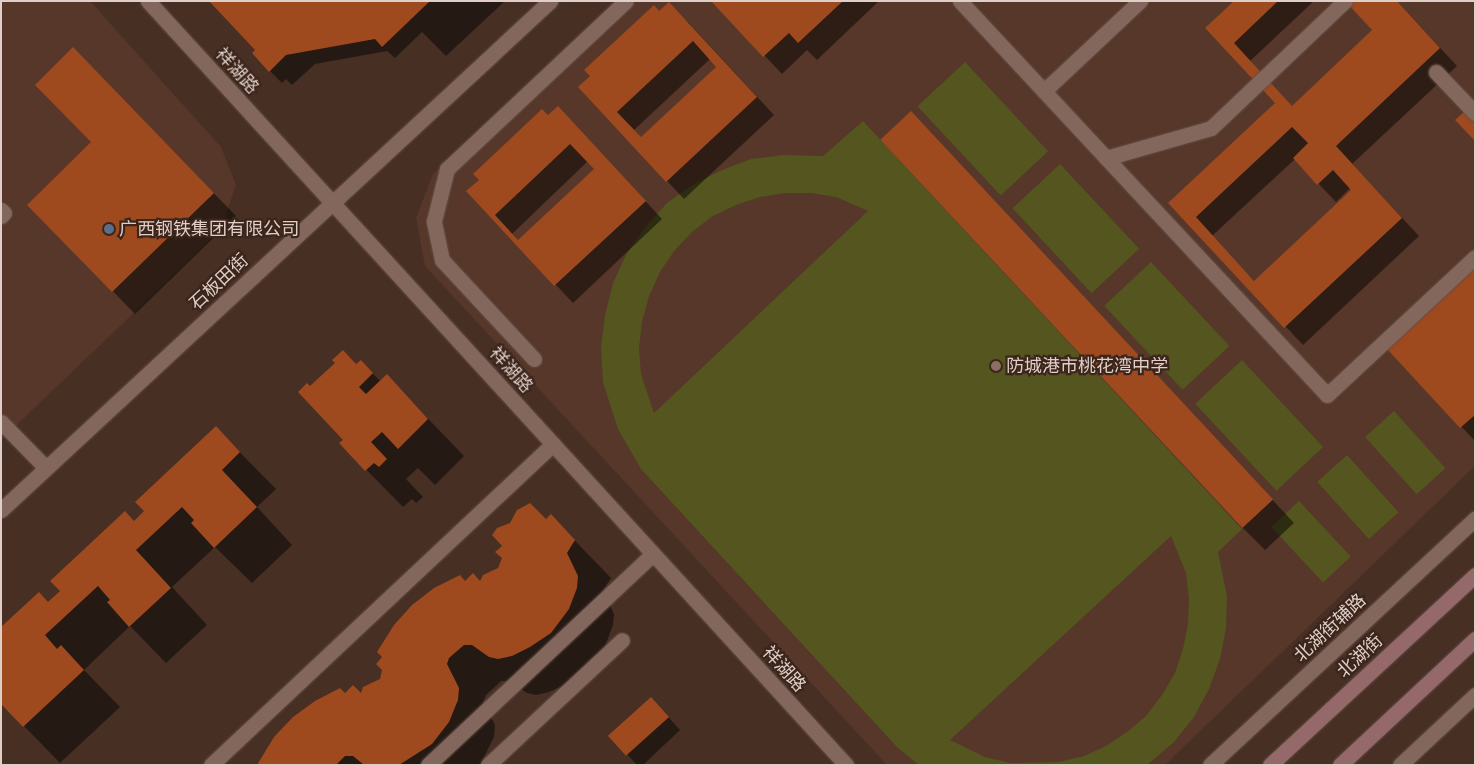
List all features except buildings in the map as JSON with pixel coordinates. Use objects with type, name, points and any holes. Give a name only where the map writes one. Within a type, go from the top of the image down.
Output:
[{"type":"main road","name":"北湖街","points":[[1270,765],[1475,575]]},
{"type":"main road","points":[[1340,765],[1475,640]]},
{"type":"street","name":"祥湖路","points":[[148,1],[846,765]]},
{"type":"street","name":"石板田街","points":[[1,510],[550,1]]},
{"type":"street","points":[[534,359],[442,260],[434,221],[447,169],[626,1]]},
{"type":"street","points":[[960,1],[1327,395],[1475,256]]},
{"type":"street","points":[[1044,91],[1140,1]]},
{"type":"street","points":[[1106,158],[1211,128],[1345,1]]},
{"type":"street","points":[[1436,72],[1475,113]]},
{"type":"street","points":[[1,210],[4,213],[1,216]]},
{"type":"street","points":[[1,422],[46,468]]},
{"type":"street","points":[[211,765],[553,444]]},
{"type":"street","name":"北湖街辅路","points":[[1210,765],[1475,519]]},
{"type":"street","points":[[428,765],[653,554]]},
{"type":"street","points":[[488,765],[622,640]]},
{"type":"street","points":[[1400,765],[1475,695]]},
{"type":"shaded area","name":"广西钢铁集团有限公司","points":[[1,1],[90,1],[221,147],[236,185],[225,217],[208,242],[1,440]]},
{"type":"shaded area","name":"防城港市桃花湾中学","points":[[618,1],[1475,1],[1475,466],[1165,765],[887,765],[425,266],[416,218],[433,174]]},
{"type":"shaded area","points":[[965,62],[1048,151],[1001,196],[917,106]]},
{"type":"shaded area","points":[[863,121],[1242,529],[1218,552],[1227,596],[1226,628],[1220,659],[1209,689],[1194,717],[1174,742],[1147,765],[919,765],[897,747],[641,469],[618,429],[603,382],[601,347],[605,315],[613,283],[627,253],[646,226],[668,202],[694,184],[722,170],[751,159],[783,155],[823,156]],"holes":[[[785,193],[811,193],[836,197],[868,211],[654,413],[641,374],[639,348],[642,322],[649,296],[660,272],[675,250],[693,231],[713,216],[736,205],[760,197]],[[1171,536],[1186,573],[1189,599],[1188,624],[1183,649],[1175,673],[1162,695],[1146,716],[1106,746],[1084,756],[1059,762],[1010,763],[985,757],[950,740]]]},
{"type":"shaded area","points":[[1060,164],[1139,249],[1092,293],[1012,208]]},
{"type":"shaded area","points":[[1151,262],[1229,346],[1183,390],[1104,306]]},
{"type":"shaded area","points":[[1242,360],[1323,447],[1276,491],[1195,404]]},
{"type":"shaded area","points":[[1394,411],[1446,468],[1417,494],[1365,437]]},
{"type":"shaded area","points":[[1347,455],[1399,512],[1369,539],[1317,482]]},
{"type":"shaded area","points":[[1299,501],[1351,557],[1323,582],[1271,527]]},
{"type":"place","name":"广西钢铁集团有限公司","points":[[109,229]]},
{"type":"place","name":"防城港市桃花湾中学","points":[[996,366]]}]
